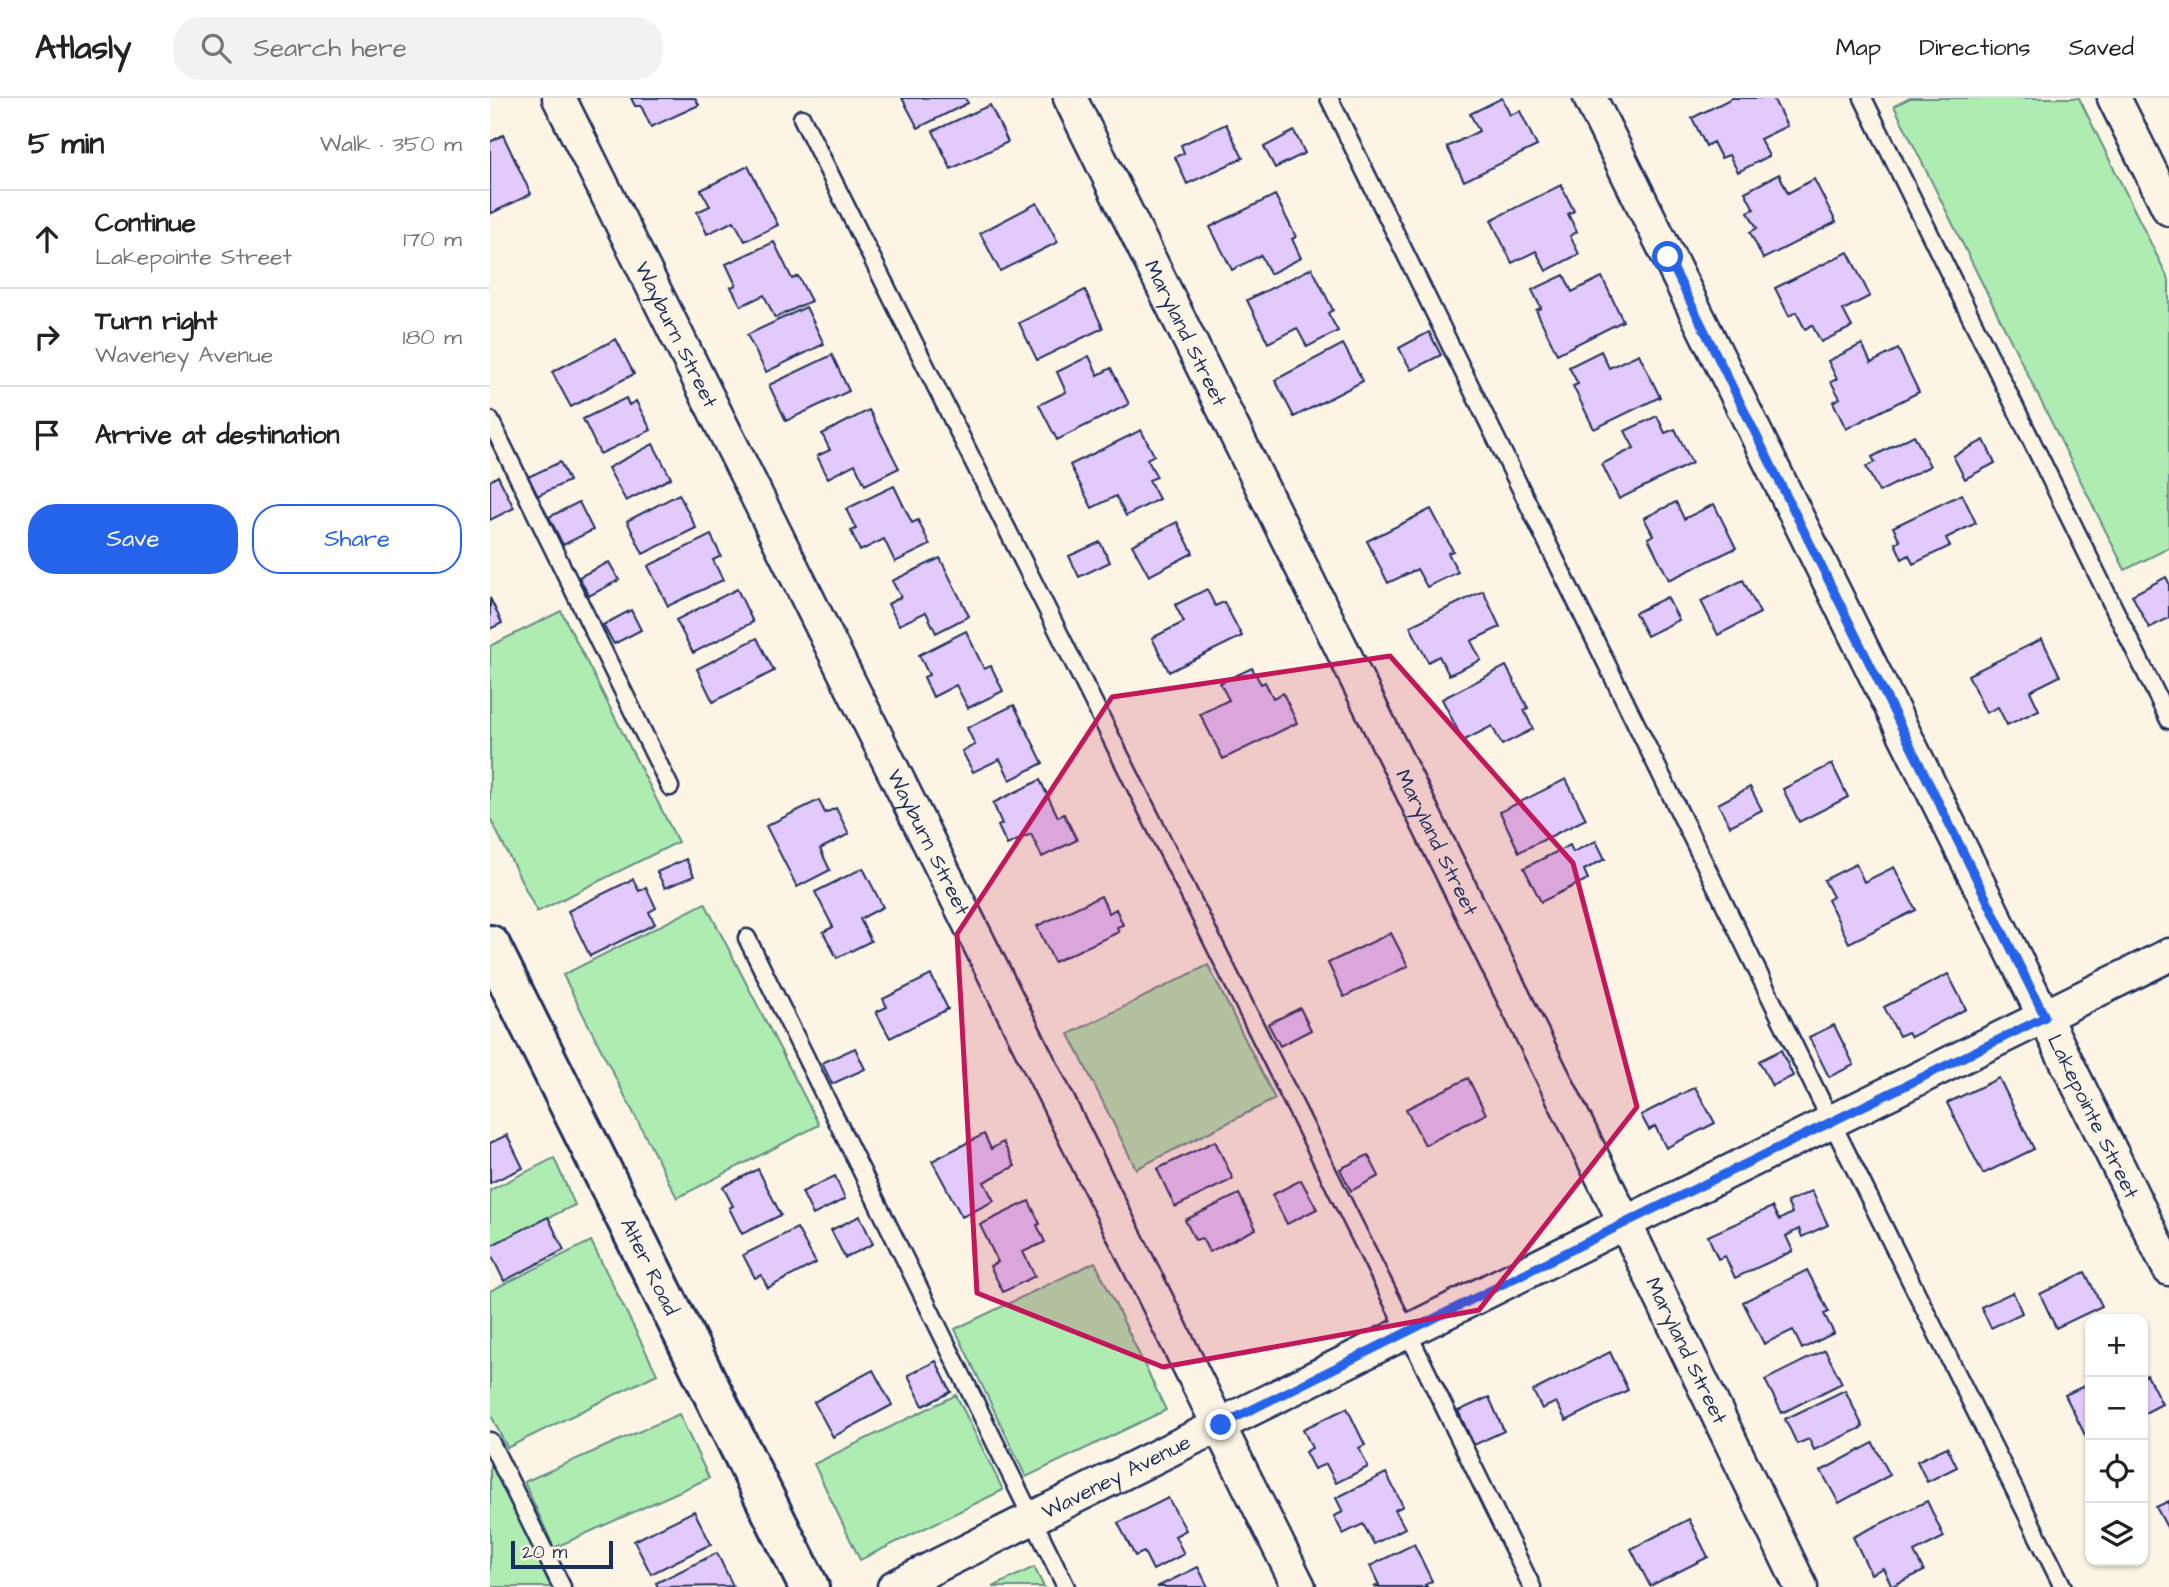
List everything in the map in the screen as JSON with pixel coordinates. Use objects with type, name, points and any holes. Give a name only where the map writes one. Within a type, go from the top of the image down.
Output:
[{"type":"street","name":"Wayburn Street","points":[[559,98],[1221,1425],[1299,1587]]},
{"type":"street","name":"Maryland Street","points":[[1070,98],[1625,1223],[1801,1587]]},
{"type":"street","name":"Lakepointe Street","points":[[1590,98],[2169,1269]]},
{"type":"street","points":[[2114,98],[2169,209]]},
{"type":"street","name":"Alter Road","points":[[490,945],[808,1587]]},
{"type":"street","name":"Waveney Avenue","points":[[894,1587],[2169,955]]},
{"type":"lane","points":[[1329,98],[2063,1587]]},
{"type":"lane","points":[[1863,98],[2169,720]]},
{"type":"lane","points":[[802,118],[1532,1587]]},
{"type":"lane","points":[[490,420],[670,787]]},
{"type":"lane","points":[[747,938],[1066,1587]]},
{"type":"lane","points":[[490,1441],[562,1587]]},
{"type":"highlighted area","points":[[1390,656],[1573,863],[1637,1107],[1479,1310],[1163,1367],[977,1293],[957,934],[1112,697]]},
{"type":"green space","points":[[1910,98],[2079,98],[2169,280],[2169,548],[2125,570],[1894,106]]},
{"type":"green space","points":[[561,611],[678,842],[537,912],[490,818],[490,646]]},
{"type":"green space","points":[[705,903],[819,1125],[677,1198],[563,975]]},
{"type":"green space","points":[[1208,965],[1275,1099],[1136,1169],[1069,1034]]},
{"type":"green space","points":[[554,1158],[575,1205],[490,1246],[490,1190]]},
{"type":"green space","points":[[591,1241],[657,1374],[507,1448],[490,1413],[490,1291]]},
{"type":"green space","points":[[1095,1262],[1166,1410],[1026,1477],[955,1329]]},
{"type":"green space","points":[[956,1395],[1003,1490],[860,1560],[814,1464]]},
{"type":"green space","points":[[679,1414],[709,1478],[554,1548],[524,1482]]},
{"type":"green space","points":[[490,1462],[533,1543],[551,1587],[490,1587]]},
{"type":"green space","points":[[1034,1567],[1044,1587],[993,1587]]},
{"type":"building","points":[[631,98],[695,98],[699,105],[651,127],[641,106],[635,106]]},
{"type":"building","points":[[902,98],[965,98],[968,103],[918,128]]},
{"type":"building","points":[[1502,98],[1510,115],[1520,111],[1537,146],[1464,181],[1447,147],[1479,131],[1470,114]]},
{"type":"building","points":[[1732,98],[1773,98],[1787,126],[1760,139],[1769,156],[1738,172],[1729,155],[1721,158],[1713,142],[1706,146],[1692,118]]},
{"type":"building","points":[[990,105],[1008,142],[951,169],[933,131]]},
{"type":"building","points":[[1226,124],[1243,158],[1187,184],[1175,157],[1184,153],[1181,145]]},
{"type":"building","points":[[1294,131],[1305,153],[1275,168],[1264,147]]},
{"type":"building","points":[[503,135],[531,194],[490,214],[490,142]]},
{"type":"building","points":[[748,166],[778,225],[745,241],[734,221],[707,234],[697,212],[710,206],[701,190]]},
{"type":"building","points":[[1779,174],[1788,193],[1814,179],[1836,222],[1763,259],[1750,232],[1757,228],[1748,212],[1754,209],[1745,192]]},
{"type":"building","points":[[1561,185],[1574,211],[1568,214],[1577,232],[1570,236],[1579,254],[1546,271],[1536,251],[1512,263],[1491,220]]},
{"type":"building","points":[[1275,195],[1296,237],[1292,239],[1301,258],[1270,274],[1261,255],[1232,270],[1210,227]]},
{"type":"building","points":[[1037,203],[1058,242],[1000,271],[980,233]]},
{"type":"building","points":[[774,242],[792,279],[798,276],[811,301],[775,318],[764,295],[741,306],[731,287],[736,285],[726,264]]},
{"type":"building","points":[[1848,252],[1870,296],[1843,310],[1852,327],[1821,342],[1812,325],[1805,329],[1796,312],[1789,316],[1775,288]]},
{"type":"building","points":[[1312,268],[1333,310],[1328,313],[1338,331],[1307,347],[1297,328],[1268,343],[1247,300]]},
{"type":"building","points":[[1564,275],[1572,292],[1602,277],[1623,321],[1557,354],[1536,310],[1541,308],[1532,290]]},
{"type":"building","points":[[1085,290],[1103,328],[1037,360],[1019,323]]},
{"type":"building","points":[[806,307],[824,344],[766,372],[747,335]]},
{"type":"building","points":[[1429,332],[1441,355],[1411,370],[1399,348]]},
{"type":"building","points":[[616,339],[634,374],[571,407],[552,372]]},
{"type":"building","points":[[1343,344],[1363,381],[1294,417],[1275,380]]},
{"type":"building","points":[[1862,344],[1871,363],[1898,349],[1919,392],[1846,429],[1833,402],[1840,398],[1831,382],[1837,379],[1828,361]]},
{"type":"building","points":[[1601,351],[1609,368],[1639,354],[1660,397],[1594,429],[1573,386],[1578,384],[1569,367]]},
{"type":"building","points":[[832,355],[849,391],[786,421],[769,385]]},
{"type":"building","points":[[1089,356],[1098,375],[1111,368],[1129,404],[1057,440],[1039,405],[1066,392],[1057,372]]},
{"type":"building","points":[[626,398],[629,405],[636,401],[651,430],[600,454],[583,419]]},
{"type":"building","points":[[869,410],[899,468],[865,485],[855,464],[828,478],[817,456],[830,450],[822,434]]},
{"type":"building","points":[[1657,416],[1665,433],[1675,429],[1692,463],[1619,499],[1602,464],[1634,448],[1625,431]]},
{"type":"building","points":[[1141,430],[1154,455],[1147,459],[1157,477],[1149,480],[1159,499],[1126,516],[1116,496],[1092,508],[1070,465]]},
{"type":"building","points":[[1914,435],[1930,466],[1879,492],[1866,467],[1875,462],[1872,457]]},
{"type":"building","points":[[1984,440],[1995,463],[1965,479],[1953,456]]},
{"type":"building","points":[[653,444],[671,478],[626,501],[608,468]]},
{"type":"building","points":[[560,462],[569,481],[537,496],[528,477]]},
{"type":"building","points":[[498,476],[514,508],[490,520],[490,481]]},
{"type":"building","points":[[894,486],[912,523],[918,520],[930,545],[895,562],[884,539],[860,551],[851,531],[856,529],[846,509]]},
{"type":"building","points":[[679,494],[696,528],[643,554],[627,521]]},
{"type":"building","points":[[1962,494],[1976,523],[1946,538],[1950,546],[1913,564],[1909,555],[1902,559],[1895,543],[1900,541],[1893,527]]},
{"type":"building","points":[[579,502],[593,530],[563,545],[549,517]]},
{"type":"building","points":[[1676,502],[1684,519],[1714,504],[1736,548],[1669,580],[1648,538],[1653,535],[1644,518]]},
{"type":"building","points":[[1431,509],[1453,551],[1448,553],[1458,572],[1427,587],[1417,569],[1388,583],[1367,541]]},
{"type":"building","points":[[1177,522],[1193,553],[1149,576],[1132,545]]},
{"type":"building","points":[[711,535],[721,556],[713,560],[723,580],[668,606],[648,566]]},
{"type":"building","points":[[1100,542],[1110,562],[1079,577],[1069,556]]},
{"type":"building","points":[[940,558],[969,616],[936,633],[926,612],[899,625],[888,604],[901,597],[892,581]]},
{"type":"building","points":[[609,562],[619,580],[589,596],[579,577]]},
{"type":"building","points":[[2166,577],[2169,583],[2169,618],[2149,628],[2132,595]]},
{"type":"building","points":[[1743,580],[1760,613],[1718,635],[1701,601]]},
{"type":"building","points":[[737,589],[753,622],[693,653],[676,620]]},
{"type":"building","points":[[1207,589],[1215,606],[1224,602],[1242,636],[1169,672],[1152,638],[1184,622],[1175,605]]},
{"type":"building","points":[[1483,591],[1500,627],[1471,641],[1481,660],[1449,675],[1439,656],[1428,662],[1410,626]]},
{"type":"building","points":[[1667,597],[1679,620],[1647,636],[1635,613]]},
{"type":"building","points":[[490,598],[502,623],[490,629]]},
{"type":"building","points":[[631,610],[641,630],[614,644],[603,625]]},
{"type":"building","points":[[966,631],[984,669],[991,666],[1003,691],[968,708],[956,685],[933,697],[924,677],[929,675],[919,655]]},
{"type":"building","points":[[757,638],[774,671],[713,702],[697,669]]},
{"type":"building","points":[[2042,639],[2060,676],[2030,691],[2039,710],[2007,725],[1998,707],[1986,713],[1968,675]]},
{"type":"building","points":[[1506,666],[1528,708],[1524,710],[1533,729],[1502,745],[1492,726],[1463,741],[1442,699]]},
{"type":"building","points":[[1252,668],[1261,684],[1265,682],[1273,698],[1283,693],[1297,723],[1223,759],[1200,714],[1229,700],[1220,683]]},
{"type":"building","points":[[1014,705],[1043,763],[1010,780],[1000,759],[973,772],[962,751],[975,745],[967,728]]},
{"type":"building","points":[[1832,764],[1848,797],[1799,822],[1783,789]]},
{"type":"building","points":[[1566,779],[1586,819],[1519,852],[1500,812]]},
{"type":"building","points":[[1040,780],[1058,817],[1064,814],[1077,840],[1042,857],[1031,834],[1007,845],[998,826],[1002,824],[993,803]]},
{"type":"building","points":[[1750,787],[1762,810],[1730,826],[1718,804]]},
{"type":"building","points":[[819,800],[825,813],[836,808],[849,834],[820,849],[830,870],[797,887],[766,826]]},
{"type":"building","points":[[1596,841],[1605,859],[1584,870],[1588,879],[1541,902],[1524,868],[1570,845],[1573,852]]},
{"type":"building","points":[[686,859],[694,876],[665,888],[657,872]]},
{"type":"building","points":[[1856,864],[1864,882],[1894,867],[1916,910],[1849,943],[1828,900],[1833,897],[1824,880]]},
{"type":"building","points":[[863,868],[883,907],[860,919],[871,941],[837,958],[823,932],[833,927],[815,892]]},
{"type":"building","points":[[633,879],[639,891],[646,887],[656,908],[649,912],[655,924],[590,956],[568,911]]},
{"type":"building","points":[[1101,896],[1109,913],[1116,909],[1123,925],[1117,927],[1119,932],[1054,962],[1037,926]]},
{"type":"building","points":[[1391,933],[1408,966],[1344,997],[1328,963]]},
{"type":"building","points":[[1948,974],[1966,1009],[1911,1037],[1908,1032],[1899,1036],[1884,1007]]},
{"type":"building","points":[[931,975],[948,1009],[890,1038],[876,1012],[887,1007],[883,999]]},
{"type":"building","points":[[1300,1008],[1311,1030],[1280,1046],[1268,1024]]},
{"type":"building","points":[[1834,1025],[1854,1065],[1829,1077],[1809,1037]]},
{"type":"building","points":[[855,1048],[865,1069],[832,1084],[822,1063]]},
{"type":"building","points":[[1781,1050],[1793,1076],[1772,1086],[1759,1061]]},
{"type":"building","points":[[1468,1078],[1486,1114],[1425,1145],[1406,1109]]},
{"type":"building","points":[[1999,1078],[2034,1149],[1983,1174],[1947,1103]]},
{"type":"building","points":[[1695,1087],[1715,1123],[1666,1148],[1655,1126],[1649,1130],[1641,1115]]},
{"type":"building","points":[[984,1134],[991,1149],[1003,1142],[1015,1166],[984,1182],[994,1201],[962,1217],[932,1161]]},
{"type":"building","points":[[507,1135],[523,1168],[490,1183],[490,1143]]},
{"type":"building","points":[[1215,1141],[1233,1179],[1175,1207],[1157,1169]]},
{"type":"building","points":[[1368,1155],[1379,1176],[1351,1191],[1340,1169]]},
{"type":"building","points":[[758,1169],[781,1215],[742,1234],[729,1208],[733,1206],[723,1187]]},
{"type":"building","points":[[835,1176],[845,1199],[813,1215],[802,1192]]},
{"type":"building","points":[[1301,1180],[1317,1209],[1287,1224],[1272,1195]]},
{"type":"building","points":[[1812,1191],[1828,1225],[1802,1237],[1799,1229],[1786,1236],[1793,1251],[1735,1278],[1725,1256],[1718,1259],[1708,1236],[1772,1207],[1779,1220],[1792,1213],[1787,1202]]},
{"type":"building","points":[[1239,1194],[1256,1229],[1209,1252],[1202,1238],[1195,1240],[1185,1220]]},
{"type":"building","points":[[1029,1201],[1045,1242],[1023,1252],[1035,1276],[1003,1292],[990,1266],[998,1262],[980,1225]]},
{"type":"building","points":[[860,1216],[873,1244],[845,1258],[831,1230]]},
{"type":"building","points":[[548,1217],[564,1250],[504,1281],[490,1252],[490,1246]]},
{"type":"building","points":[[797,1228],[816,1263],[768,1288],[761,1275],[755,1278],[743,1255]]},
{"type":"building","points":[[1807,1270],[1829,1312],[1824,1314],[1834,1333],[1802,1349],[1793,1330],[1764,1344],[1743,1302]]},
{"type":"building","points":[[2085,1272],[2102,1306],[2056,1328],[2040,1294]]},
{"type":"building","points":[[2013,1292],[2022,1313],[1991,1328],[1981,1307]]},
{"type":"building","points":[[1825,1350],[1842,1383],[1782,1413],[1765,1380]]},
{"type":"building","points":[[1610,1352],[1628,1390],[1566,1421],[1556,1402],[1542,1409],[1533,1391]]},
{"type":"building","points":[[936,1361],[951,1392],[923,1406],[908,1375]]},
{"type":"building","points":[[873,1370],[892,1405],[833,1437],[814,1402]]},
{"type":"building","points":[[2148,1377],[2162,1404],[2148,1411]]},
{"type":"building","points":[[2085,1385],[2085,1435],[2065,1395]]},
{"type":"building","points":[[1845,1390],[1863,1427],[1814,1450],[1809,1439],[1797,1444],[1785,1419]]},
{"type":"building","points":[[1489,1397],[1504,1431],[1474,1445],[1458,1411]]},
{"type":"building","points":[[1347,1408],[1365,1445],[1359,1448],[1368,1467],[1336,1483],[1326,1464],[1314,1469],[1305,1452],[1312,1448],[1303,1429]]},
{"type":"building","points":[[1873,1443],[1890,1475],[1839,1503],[1821,1471]]},
{"type":"building","points":[[1947,1447],[1957,1467],[1927,1482],[1917,1461]]},
{"type":"building","points":[[1386,1473],[1403,1506],[1395,1510],[1405,1528],[1374,1544],[1363,1524],[1343,1534],[1334,1516],[1343,1512],[1336,1498]]},
{"type":"building","points":[[1168,1498],[1186,1530],[1175,1536],[1184,1554],[1153,1570],[1144,1552],[1135,1556],[1118,1523]]},
{"type":"building","points":[[1927,1501],[1944,1537],[1914,1552],[1924,1571],[1892,1586],[1883,1568],[1871,1574],[1853,1537]]},
{"type":"building","points":[[2169,1501],[2169,1531],[2156,1507]]},
{"type":"building","points":[[694,1511],[711,1544],[651,1574],[634,1541]]},
{"type":"building","points":[[1689,1519],[1708,1557],[1650,1586],[1631,1549]]},
{"type":"building","points":[[1414,1544],[1432,1581],[1425,1585],[1427,1587],[1374,1587],[1379,1585],[1370,1566]]},
{"type":"building","points":[[717,1553],[733,1586],[658,1587],[656,1583]]},
{"type":"building","points":[[1198,1567],[1208,1587],[1157,1587]]},
{"type":"route","points":[[1221,1425],[2045,1017],[1668,257]]}]
